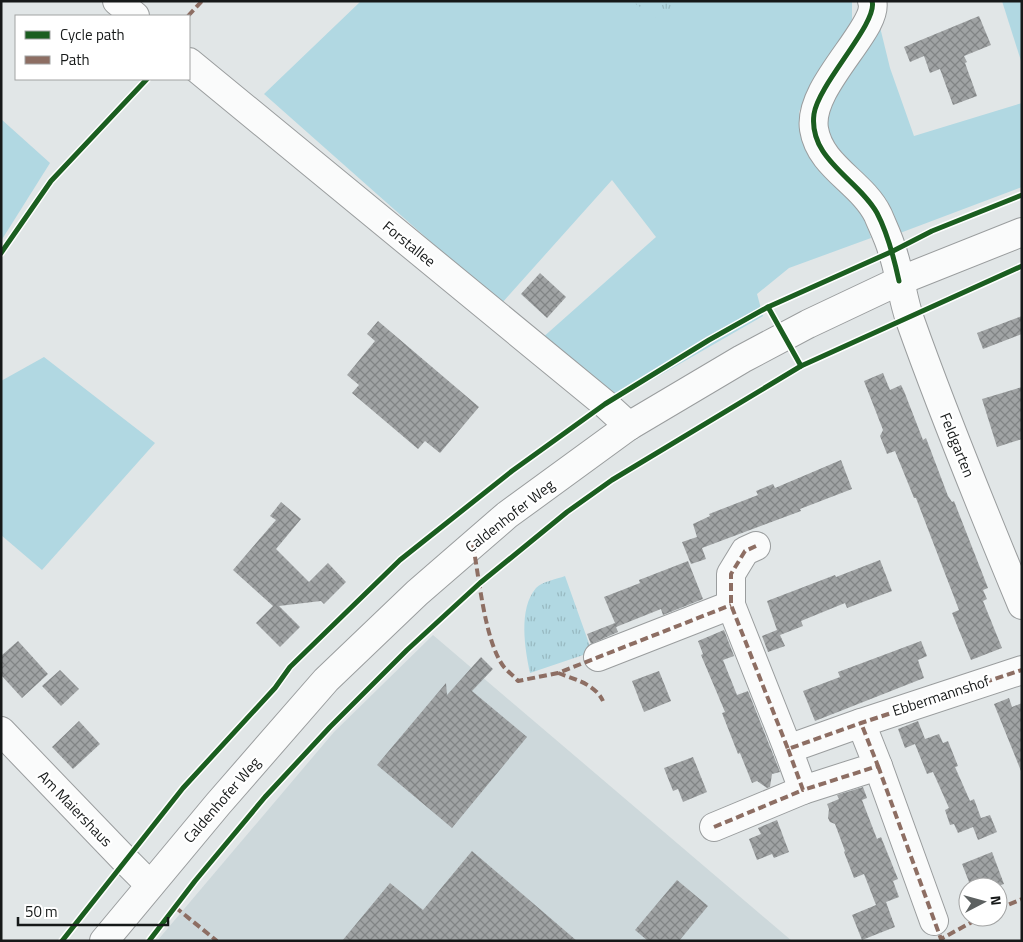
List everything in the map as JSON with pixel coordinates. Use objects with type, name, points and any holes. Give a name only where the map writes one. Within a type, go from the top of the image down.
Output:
[{"type":"street","points":[[117,1],[134,15]]},
{"type":"street","name":"Feldgarten","points":[[879,2],[820,94],[814,113],[814,128],[819,145],[831,164],[862,192],[877,213],[893,251],[909,318],[942,407],[1022,605]]},
{"type":"street","name":"Forstallee","points":[[190,63],[605,404],[629,426]]},
{"type":"street","name":"Caldenhofer Weg","points":[[104,941],[223,797],[326,680],[403,606],[508,515],[629,426],[742,359],[815,320],[899,282],[1022,232]]},
{"type":"street","points":[[756,546],[745,551],[731,574],[730,605],[803,790]]},
{"type":"street","points":[[598,657],[730,605]]},
{"type":"street","name":"Ebbermannshof","points":[[788,749],[1022,670]]},
{"type":"street","points":[[861,723],[934,921]]},
{"type":"street","name":"Am Maiershaus","points":[[1,731],[85,820],[150,885]]},
{"type":"street","points":[[714,827],[803,790],[878,766]]},
{"type":"shaded area","points":[[433,635],[792,941],[157,941],[334,732]]},
{"type":"green space","points":[[361,1],[852,1],[852,20],[839,47],[811,83],[799,112],[802,133],[860,204],[871,238],[789,268],[757,294],[763,316],[596,412],[541,339],[656,237],[612,180],[501,304],[264,94]]},
{"type":"green space","points":[[631,1],[688,1],[666,24]]},
{"type":"green space","points":[[1002,1],[1022,1],[1022,64]]},
{"type":"green space","points":[[879,23],[890,68],[914,136],[1022,103],[1022,187],[900,233],[875,190],[826,138],[829,96]]},
{"type":"green space","points":[[1,119],[50,163],[1,241]]},
{"type":"green space","points":[[44,357],[155,443],[42,570],[1,535],[1,381]]},
{"type":"green space","points":[[565,576],[592,652],[530,673],[524,629],[530,597],[538,586]]},
{"type":"building","points":[[979,16],[991,45],[964,56],[977,96],[953,105],[940,69],[930,73],[924,56],[910,62],[904,47]]},
{"type":"building","points":[[540,273],[566,297],[547,318],[521,294]]},
{"type":"building","points":[[1022,316],[1022,334],[983,349],[977,333]]},
{"type":"building","points":[[378,321],[479,407],[440,453],[425,441],[418,449],[352,393],[359,385],[347,375],[375,341],[367,334]]},
{"type":"building","points":[[883,373],[890,390],[901,385],[904,391],[923,440],[926,438],[948,496],[952,502],[954,501],[988,588],[983,590],[987,599],[983,601],[1002,648],[971,660],[952,613],[959,610],[916,498],[914,498],[895,451],[887,454],[880,436],[883,430],[864,381]]},
{"type":"building","points":[[1022,387],[1022,439],[997,447],[982,399]]},
{"type":"building","points":[[841,460],[852,489],[800,509],[801,511],[702,548],[706,559],[691,564],[682,542],[697,537],[693,524],[710,516],[709,514],[758,495],[756,491],[773,484],[775,488]]},
{"type":"building","points":[[281,502],[301,519],[276,549],[309,582],[328,563],[346,582],[324,604],[321,601],[279,606],[300,627],[280,647],[256,623],[273,606],[233,570],[276,520],[270,516]]},
{"type":"building","points":[[880,560],[892,591],[847,608],[845,603],[801,621],[803,626],[780,635],[785,646],[768,652],[762,636],[777,630],[767,601]]},
{"type":"building","points":[[688,561],[703,599],[663,615],[661,609],[616,627],[618,632],[591,644],[587,634],[615,623],[604,597],[640,583],[639,580]]},
{"type":"building","points":[[724,630],[734,656],[723,660],[737,695],[748,691],[780,772],[772,774],[770,787],[767,788],[757,781],[752,783],[740,753],[738,754],[722,713],[725,712],[701,655],[703,654],[698,641]]},
{"type":"building","points":[[18,641],[48,674],[22,698],[1,675],[1,656]]},
{"type":"building","points":[[921,641],[927,656],[918,660],[924,678],[815,721],[803,691],[840,677],[838,672]]},
{"type":"building","points":[[481,657],[493,669],[472,691],[527,737],[452,828],[377,765],[446,683],[447,695]]},
{"type":"building","points":[[60,670],[79,689],[61,706],[42,686]]},
{"type":"building","points":[[659,671],[671,701],[644,712],[632,681]]},
{"type":"building","points":[[1009,698],[1012,707],[1022,703],[1021,771],[994,704]]},
{"type":"building","points":[[79,721],[100,744],[73,769],[52,747]]},
{"type":"building","points":[[918,721],[925,739],[939,734],[943,743],[948,741],[958,766],[955,767],[970,801],[974,799],[981,818],[990,815],[997,832],[978,840],[973,827],[958,833],[954,824],[950,825],[945,810],[949,808],[933,772],[927,774],[915,744],[905,748],[898,729]]},
{"type":"building","points":[[693,757],[707,792],[683,802],[678,789],[673,791],[664,768]]},
{"type":"building","points":[[863,787],[867,798],[862,800],[877,839],[881,837],[898,879],[893,881],[899,897],[886,902],[895,927],[862,940],[852,915],[876,905],[864,874],[854,878],[835,824],[830,822],[828,818],[829,809],[827,804],[839,799],[837,795]]},
{"type":"building","points":[[777,820],[789,852],[774,858],[772,854],[757,860],[749,839],[761,834],[758,828]]},
{"type":"building","points":[[472,851],[577,941],[342,941],[390,883],[423,910]]},
{"type":"building","points":[[992,852],[1001,877],[967,877],[962,864]]},
{"type":"building","points":[[677,880],[708,906],[679,941],[648,941],[635,930]]},
{"type":"marked path","points":[[189,15],[202,1]]},
{"type":"marked path","points":[[473,545],[487,626],[492,642],[497,656],[504,667],[518,681],[558,673],[731,605]]},
{"type":"marked path","points":[[756,546],[745,551],[731,574],[731,605],[788,749],[1022,670]]},
{"type":"marked path","points":[[558,673],[589,686],[595,690],[603,701]]},
{"type":"marked path","points":[[788,749],[803,790],[878,766],[861,723]]},
{"type":"marked path","points":[[878,766],[941,939],[963,927]]},
{"type":"marked path","points":[[714,827],[803,790]]},
{"type":"marked path","points":[[1008,905],[1022,899]]},
{"type":"marked path","points":[[175,907],[217,941]]},
{"type":"cycle path","points":[[872,1],[872,11],[858,38],[818,101],[814,114],[814,130],[826,156],[869,201],[877,213],[890,246],[899,281]]},
{"type":"cycle path","points":[[1,253],[51,181],[146,80]]},
{"type":"cycle path","points":[[62,941],[183,788],[275,688],[290,667],[400,560],[512,471],[605,404],[709,340],[768,307],[893,251],[932,231],[1022,195]]},
{"type":"cycle path","points":[[149,941],[195,881],[265,797],[330,727],[407,650],[480,583],[567,512],[612,480],[801,366],[1022,266]]},
{"type":"cycle path","points":[[768,307],[801,366]]}]
